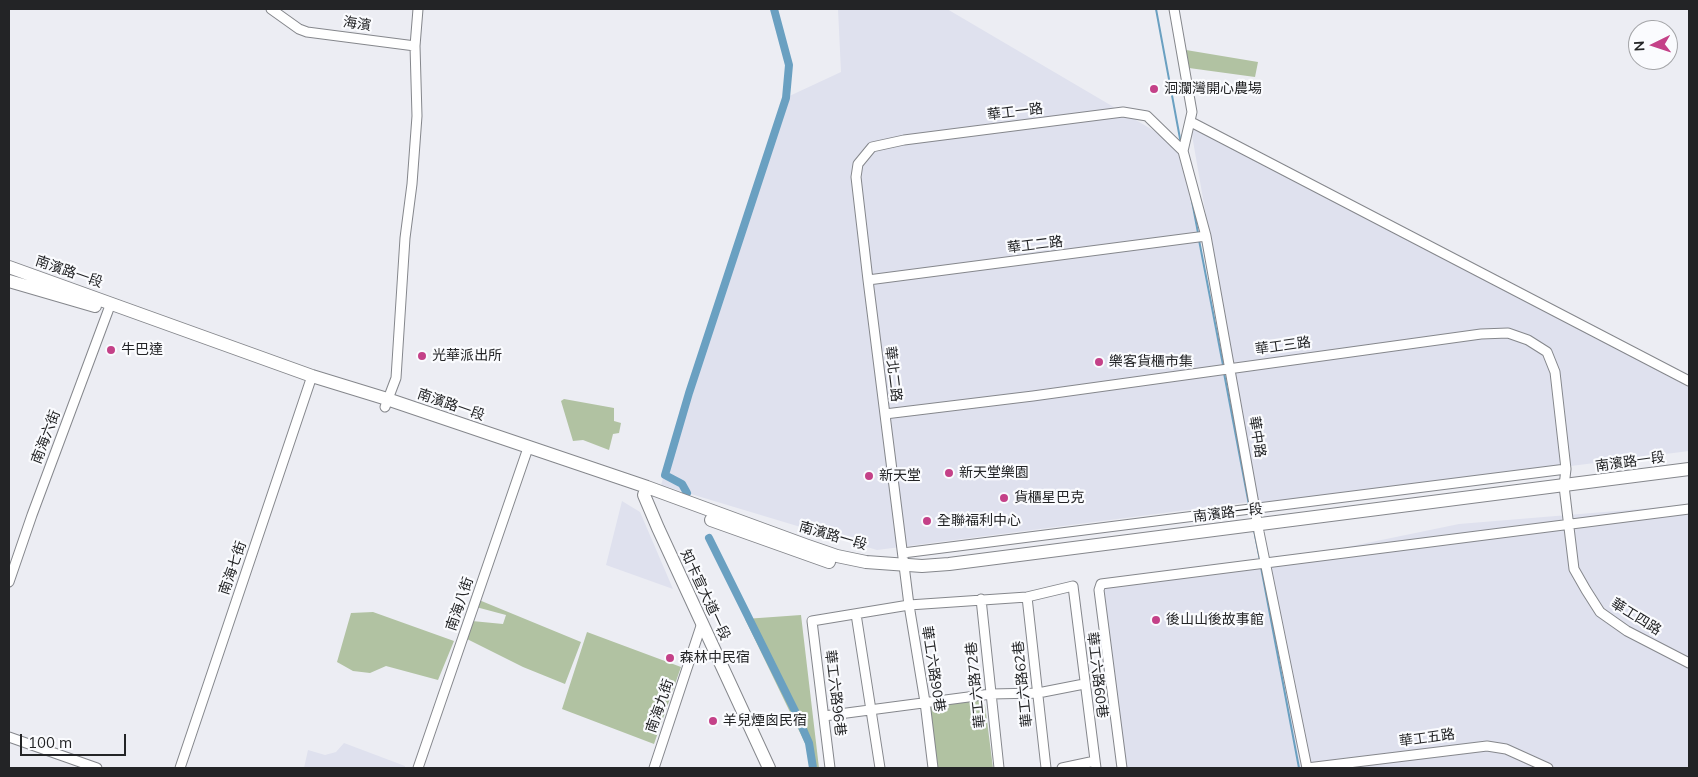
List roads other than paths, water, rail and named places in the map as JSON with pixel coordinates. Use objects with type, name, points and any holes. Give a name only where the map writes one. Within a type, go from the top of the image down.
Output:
[{"type":"main road","name":"南濱路一段","points":[[9,267],[311,380],[386,403],[645,491],[828,562],[858,569],[904,564],[949,564],[1258,528],[1564,489],[1689,477]]},
{"type":"main road","name":"南濱路一段","points":[[9,281],[110,306]]},
{"type":"main road","name":"南濱路一段","points":[[1564,489],[1689,469]]},
{"type":"main road","name":"知卡宣大道一段","points":[[645,491],[702,624],[769,768]]},
{"type":"street","name":"海濱","points":[[271,9],[308,32],[415,46]]},
{"type":"street","points":[[386,403],[396,378],[405,238],[414,158],[417,116],[415,46],[418,9]]},
{"type":"street","points":[[1174,9],[1192,112],[1183,151]]},
{"type":"street","name":"華工一路","points":[[856,177],[858,164],[866,153],[872,147],[884,144],[1123,112],[1147,116],[1183,151]]},
{"type":"street","points":[[1191,122],[1689,382]]},
{"type":"street","name":"華中路","points":[[1183,151],[1206,236],[1231,367],[1258,528],[1307,768]]},
{"type":"street","name":"華北二路","points":[[856,177],[904,564]]},
{"type":"street","name":"華工二路","points":[[868,280],[1206,236]]},
{"type":"street","name":"南海六街","points":[[9,582],[110,306]]},
{"type":"street","name":"華工三路","points":[[884,414],[1033,396],[1231,367],[1481,334],[1508,333],[1528,340],[1547,352],[1555,372],[1566,469],[1564,489]]},
{"type":"street","name":"南海七街","points":[[180,768],[311,380]]},
{"type":"street","name":"南海八街","points":[[418,768],[526,451]]},
{"type":"street","points":[[904,564],[1038,538],[1255,507],[1566,469]]},
{"type":"street","name":"華工四路","points":[[1564,489],[1574,569],[1600,612],[1627,631],[1689,663]]},
{"type":"street","points":[[1122,768],[1099,590],[1101,584],[1689,508]]},
{"type":"street","name":"華工六路90巷","points":[[904,564],[933,768]]},
{"type":"street","name":"華工六路60巷","points":[[1027,597],[1073,586],[1095,765]]},
{"type":"street","points":[[880,768],[856,614],[909,605],[1027,597]]},
{"type":"street","name":"華工六路62巷","points":[[1027,597],[1046,768]]},
{"type":"street","name":"華工六路72巷","points":[[981,599],[999,768]]},
{"type":"street","name":"華工六路96巷","points":[[830,768],[812,621],[856,614]]},
{"type":"street","name":"南海九街","points":[[654,768],[702,624]]},
{"type":"street","points":[[824,716],[991,694],[1038,693],[1084,684]]},
{"type":"street","points":[[9,737],[97,768]]},
{"type":"street","name":"華工五路","points":[[1307,768],[1487,746],[1506,749],[1548,768]]},
{"type":"street","points":[[1062,768],[1095,765]]},
{"type":"waterway","points":[[687,493],[682,484],[665,475],[689,393],[786,98],[789,65],[774,9]]},
{"type":"waterway","points":[[1156,9],[1181,144]]},
{"type":"waterway","points":[[1191,196],[1198,233]]},
{"type":"waterway","points":[[1199,240],[1223,365]]},
{"type":"waterway","points":[[1224,373],[1249,505]]},
{"type":"waterway","points":[[1254,530],[1260,560]]},
{"type":"waterway","points":[[709,538],[796,713],[809,743],[813,768]]},
{"type":"waterway","points":[[1261,567],[1299,768]]},
{"type":"place","name":"洄瀾灣開心農場","points":[[1154,89]]},
{"type":"place","name":"牛巴達","points":[[111,350]]},
{"type":"place","name":"光華派出所","points":[[422,356]]},
{"type":"place","name":"樂客貨櫃市集","points":[[1099,362]]},
{"type":"place","name":"新天堂樂園","points":[[949,473]]},
{"type":"place","name":"新天堂","points":[[869,476]]},
{"type":"place","name":"貨櫃星巴克","points":[[1004,498]]},
{"type":"place","name":"全聯福利中心","points":[[927,521]]},
{"type":"place","name":"後山山後故事館","points":[[1156,620]]},
{"type":"place","name":"森林中民宿","points":[[670,658]]},
{"type":"place","name":"羊兒煙囪民宿","points":[[713,721]]}]
